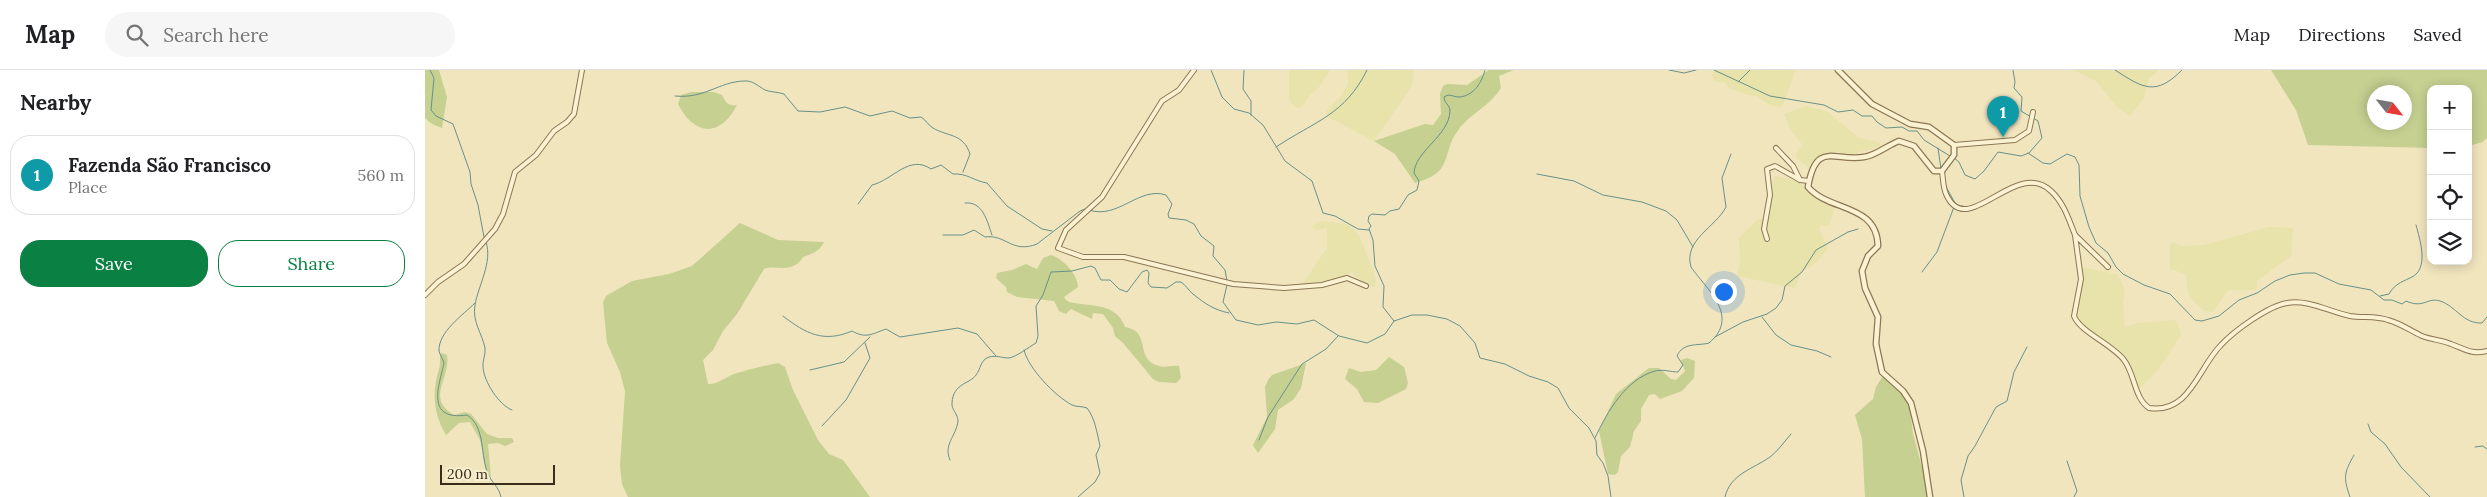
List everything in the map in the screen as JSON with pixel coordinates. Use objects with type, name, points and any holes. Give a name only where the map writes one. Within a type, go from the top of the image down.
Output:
[{"type":"street","points":[[425,295],[438,282],[464,264],[495,229],[503,214],[515,172],[536,156],[554,131],[567,122],[574,114],[583,70]]},
{"type":"street","points":[[1194,70],[1179,90],[1162,101],[1102,197],[1066,230],[1058,248],[1083,257],[1124,258],[1233,284],[1284,288],[1323,285],[1347,278],[1366,286]]},
{"type":"street","points":[[1838,70],[1872,104],[1910,124],[1929,127],[1954,145],[2015,140],[2029,131],[2033,112]]},
{"type":"street","points":[[1929,497],[1923,451],[1911,403],[1903,391],[1882,372],[1876,344],[1877,317],[1865,288],[1862,271],[1868,256],[1878,246],[1877,233],[1869,220],[1841,205],[1816,196],[1808,186],[1810,174],[1820,159],[1831,154],[1866,157],[1899,141],[1913,146],[1934,171],[1942,171]]},
{"type":"street","points":[[1954,145],[1952,158],[1942,171],[1946,194],[1960,207],[1971,209],[1992,200],[2000,191],[2034,182],[2050,190],[2062,204],[2075,235],[2081,279],[2074,309],[2075,320],[2123,359],[2134,377],[2141,401],[2149,408],[2166,408],[2179,402],[2196,383],[2219,346],[2235,332],[2274,307],[2286,303],[2297,302],[2348,316],[2387,319],[2422,336],[2450,343],[2473,354],[2487,351]]},
{"type":"street","points":[[1776,148],[1793,166],[1801,180]]},
{"type":"street","points":[[1767,240],[1764,229],[1770,195],[1767,169],[1775,166],[1801,180],[1809,181]]},
{"type":"street","points":[[2075,235],[2108,267]]},
{"type":"shaded area","points":[[1289,70],[1330,70],[1320,86],[1309,96],[1303,106],[1299,108],[1294,106],[1289,99]]},
{"type":"shaded area","points":[[1347,70],[1414,70],[1412,86],[1374,141],[1328,117],[1326,111],[1342,95],[1348,84]]},
{"type":"shaded area","points":[[1715,70],[1796,70],[1782,107],[1770,105],[1756,96],[1747,95],[1729,88],[1725,83],[1715,81],[1711,76]]},
{"type":"shaded area","points":[[2073,70],[2159,70],[2149,78],[2144,98],[2130,116],[2118,108],[2096,81]]},
{"type":"shaded area","points":[[1806,106],[1828,112],[1859,138],[1879,142],[1881,146],[1850,155],[1838,152],[1832,153],[1826,156],[1813,172],[1797,158],[1796,154],[1802,144],[1790,129],[1784,114]]},
{"type":"shaded area","points":[[1775,176],[1791,179],[1806,187],[1811,193],[1837,204],[1828,226],[1821,225],[1819,229],[1828,248],[1816,263],[1801,272],[1796,287],[1793,288],[1737,276],[1740,261],[1739,238],[1757,220],[1767,218],[1772,181]]},
{"type":"shaded area","points":[[1323,221],[1347,224],[1359,235],[1374,272],[1375,287],[1362,284],[1352,272],[1338,279],[1301,286],[1327,248],[1327,228],[1315,230],[1312,226]]},
{"type":"shaded area","points":[[2269,227],[2293,228],[2291,256],[2257,281],[2257,290],[2229,290],[2213,312],[2204,311],[2194,302],[2188,293],[2186,274],[2170,269],[2170,246],[2172,242],[2182,246],[2204,245]]},
{"type":"shaded area","points":[[2081,267],[2117,274],[2125,290],[2123,304],[2125,327],[2138,323],[2175,320],[2180,329],[2181,335],[2158,370],[2139,389],[2133,374],[2120,355],[2078,325],[2074,308],[2082,282]]},
{"type":"green space","points":[[425,70],[439,70],[447,97],[442,128],[432,124],[425,118]]},
{"type":"green space","points":[[1489,70],[1514,70],[1499,76],[1501,88],[1497,94],[1459,129],[1453,138],[1442,167],[1428,179],[1415,183],[1395,154],[1374,141],[1425,124],[1433,125],[1441,114],[1440,94],[1443,86],[1447,84],[1467,85]]},
{"type":"green space","points":[[2271,70],[2487,70],[2487,138],[2483,142],[2472,145],[2472,85],[2427,85],[2427,148],[2308,145],[2296,110]]},
{"type":"green space","points":[[691,92],[714,92],[722,95],[729,104],[737,105],[730,116],[715,128],[699,127],[684,115],[678,104],[681,95]]},
{"type":"green space","points":[[740,223],[778,240],[824,242],[818,250],[803,257],[794,266],[764,269],[737,314],[723,331],[713,350],[703,360],[708,384],[761,366],[778,363],[785,367],[793,390],[818,440],[829,454],[843,460],[870,497],[628,497],[622,484],[620,466],[625,391],[620,372],[607,343],[603,302],[606,296],[632,281],[669,274],[692,266]]},
{"type":"green space","points":[[1051,255],[1060,259],[1069,267],[1077,282],[1078,287],[1064,297],[1065,299],[1069,302],[1102,307],[1116,313],[1125,327],[1138,334],[1144,352],[1151,363],[1161,367],[1179,366],[1181,378],[1176,383],[1159,382],[1153,379],[1115,336],[1113,328],[1103,314],[1093,313],[1092,319],[1071,309],[1066,314],[1059,311],[1054,301],[1017,297],[1007,292],[1006,287],[996,278],[997,273],[1012,270],[1026,264],[1037,269],[1043,258]]},
{"type":"green space","points":[[441,353],[447,355],[446,372],[440,395],[441,402],[446,409],[454,415],[465,412],[471,414],[487,434],[498,438],[512,438],[514,442],[505,446],[498,443],[488,444],[491,478],[486,471],[480,440],[470,422],[459,423],[446,435],[438,419],[435,386],[440,367]]},
{"type":"green space","points":[[1389,357],[1404,367],[1408,383],[1406,389],[1378,403],[1364,402],[1357,389],[1345,379],[1349,368],[1361,372],[1376,370]]},
{"type":"green space","points":[[1687,358],[1695,361],[1694,378],[1682,391],[1660,399],[1655,394],[1649,395],[1641,409],[1641,421],[1634,431],[1630,447],[1621,456],[1618,472],[1615,475],[1608,474],[1599,431],[1616,394],[1649,368],[1659,368],[1671,379],[1676,380],[1685,371],[1681,360]]},
{"type":"green space","points":[[1306,363],[1301,388],[1294,399],[1278,410],[1275,429],[1258,453],[1253,445],[1267,417],[1265,387],[1268,380],[1272,375]]},
{"type":"green space","points":[[1884,374],[1902,389],[1909,402],[1913,434],[1930,497],[1865,497],[1862,439],[1855,415],[1873,399],[1876,387]]},
{"type":"waterway","points":[[430,70],[434,78],[431,110],[436,116],[453,124],[470,172],[471,184],[478,205],[484,237]]},
{"type":"waterway","points":[[1211,70],[1222,97],[1234,109],[1249,113],[1263,125],[1285,161],[1312,181],[1323,213],[1335,216],[1358,229],[1369,230]]},
{"type":"waterway","points":[[1244,70],[1243,89],[1251,101],[1251,115]]},
{"type":"waterway","points":[[1276,147],[1328,116],[1339,107],[1349,97],[1367,70]]},
{"type":"waterway","points":[[1394,321],[1383,307],[1384,286],[1375,266],[1373,240],[1369,229],[1371,226],[1368,221],[1369,216],[1372,214],[1385,215],[1390,211],[1399,209],[1408,195],[1417,190],[1419,181],[1414,173],[1416,165],[1448,120],[1450,109],[1444,97],[1450,95],[1459,97],[1469,94],[1477,88],[1485,70]]},
{"type":"waterway","points":[[1669,70],[1684,73],[1696,70]]},
{"type":"waterway","points":[[1714,70],[1770,96],[1824,105],[1838,112],[1853,110],[1862,116],[1872,116],[1886,128],[1902,127],[1909,131],[1917,131],[1924,140],[1950,156]]},
{"type":"waterway","points":[[1738,82],[1750,70]]},
{"type":"waterway","points":[[1954,158],[1959,162],[1965,175],[1975,179],[1984,171],[1998,152],[2021,156],[2029,153],[2042,138],[2038,121],[2021,111],[2022,97],[2014,88],[2013,70]]},
{"type":"waterway","points":[[2115,70],[2134,82],[2150,87],[2165,84],[2182,70]]},
{"type":"waterway","points":[[675,96],[695,95],[726,84],[750,81],[765,90],[784,94],[798,111],[820,112],[845,107],[870,116],[892,111],[910,118],[921,117],[933,128],[955,136],[967,147],[970,154],[963,172]]},
{"type":"waterway","points":[[1938,148],[1941,169]]},
{"type":"waterway","points":[[2028,153],[2043,163],[2050,164],[2067,154],[2075,157],[2079,165],[2080,196],[2096,243],[2108,253],[2116,267],[2123,274],[2144,285],[2170,294],[2195,320],[2202,321],[2219,316],[2239,300],[2257,293],[2275,281],[2290,275],[2304,273],[2315,273],[2339,284],[2371,290],[2384,300],[2392,300],[2402,304],[2406,301],[2417,304],[2432,300],[2440,301],[2475,323],[2482,323],[2487,317]]},
{"type":"waterway","points":[[1595,438],[1612,407],[1635,381],[1655,371],[1678,372],[1683,365],[1677,356],[1683,348],[1709,343],[1718,333],[1722,323],[1718,303],[1691,267],[1690,257],[1696,241],[1726,207],[1722,178],[1731,154]]},
{"type":"waterway","points":[[858,204],[872,185],[908,166],[915,164],[923,165],[931,169],[941,165],[953,174],[987,183],[1007,206],[1042,229],[1052,231]]},
{"type":"waterway","points":[[1537,174],[1574,181],[1603,195],[1642,202],[1666,211],[1677,220],[1693,247]]},
{"type":"waterway","points":[[1945,185],[1955,203]]},
{"type":"waterway","points":[[1089,210],[1109,211],[1147,195],[1156,193],[1166,195],[1172,204],[1168,214],[1169,218],[1186,220],[1194,224],[1201,236],[1214,246],[1213,256],[1225,270],[1227,281]]},
{"type":"waterway","points":[[965,203],[971,203],[980,209],[986,218],[992,235]]},
{"type":"waterway","points":[[1922,272],[1937,252],[1954,207]]},
{"type":"waterway","points":[[943,235],[963,235],[974,230],[985,237],[998,238],[1021,247],[1028,246],[1037,244],[1085,209]]},
{"type":"waterway","points":[[2380,296],[2389,294],[2395,286],[2416,274],[2420,268],[2422,254],[2416,225]]},
{"type":"waterway","points":[[1715,337],[1743,322],[1767,314],[1776,308],[1782,300],[1785,286],[1802,272],[1816,250],[1848,232],[1858,229]]},
{"type":"waterway","points":[[486,242],[488,258],[474,311],[485,348],[483,365],[486,379],[497,398],[512,410]]},
{"type":"waterway","points":[[950,460],[948,449],[958,421],[952,405],[955,391],[978,373],[982,362],[986,358],[994,356],[1009,358],[1036,343],[1038,336],[1036,306],[1043,295],[1051,272],[1072,271],[1091,266],[1095,268],[1101,280],[1110,280],[1119,289],[1127,292],[1142,272],[1147,270],[1149,273],[1148,283],[1151,287],[1167,288],[1176,282],[1181,282],[1205,303],[1229,313]]},
{"type":"waterway","points":[[1227,285],[1223,302],[1236,320],[1258,325],[1276,322],[1297,324],[1314,320],[1339,336],[1367,343],[1385,334],[1394,321],[1412,315],[1427,315],[1447,319],[1460,326],[1475,343],[1480,358],[1505,364],[1558,388],[1569,408],[1589,428],[1596,441],[1597,455],[1603,463],[1608,476],[1611,497]]},
{"type":"waterway","points":[[475,303],[452,324],[440,344],[439,351],[444,363],[438,400],[440,407],[445,413],[467,415],[473,420],[480,434],[488,474],[499,490],[501,497]]},
{"type":"waterway","points":[[783,316],[808,332],[824,336],[842,335],[852,331],[861,335],[869,335],[886,329],[900,337],[958,328],[977,334],[996,356]]},
{"type":"waterway","points":[[1762,317],[1776,335],[1791,345],[1817,351],[1831,357]]},
{"type":"waterway","points":[[1259,440],[1268,417],[1302,364],[1326,349],[1338,336]]},
{"type":"waterway","points":[[810,370],[844,362],[870,337]]},
{"type":"waterway","points":[[822,426],[846,400],[870,358],[865,343]]},
{"type":"waterway","points":[[1964,497],[1961,480],[1968,456],[1996,407],[2007,401],[2014,372],[2027,347]]},
{"type":"waterway","points":[[1024,350],[1036,373],[1050,388],[1072,405],[1087,408],[1094,421],[1100,446],[1096,455],[1100,473],[1095,482],[1078,497]]},
{"type":"waterway","points":[[2368,424],[2371,432],[2385,444],[2401,467],[2430,497]]},
{"type":"waterway","points":[[1725,497],[1728,489],[1737,477],[1770,457],[1791,434]]},
{"type":"waterway","points":[[2475,447],[2483,446],[2487,449]]},
{"type":"waterway","points":[[2350,497],[2346,485],[2346,475],[2354,455]]},
{"type":"waterway","points":[[2067,461],[2077,491],[2074,497]]},
{"type":"place","name":"Fazenda São Francisco","points":[[2003,137]]}]
